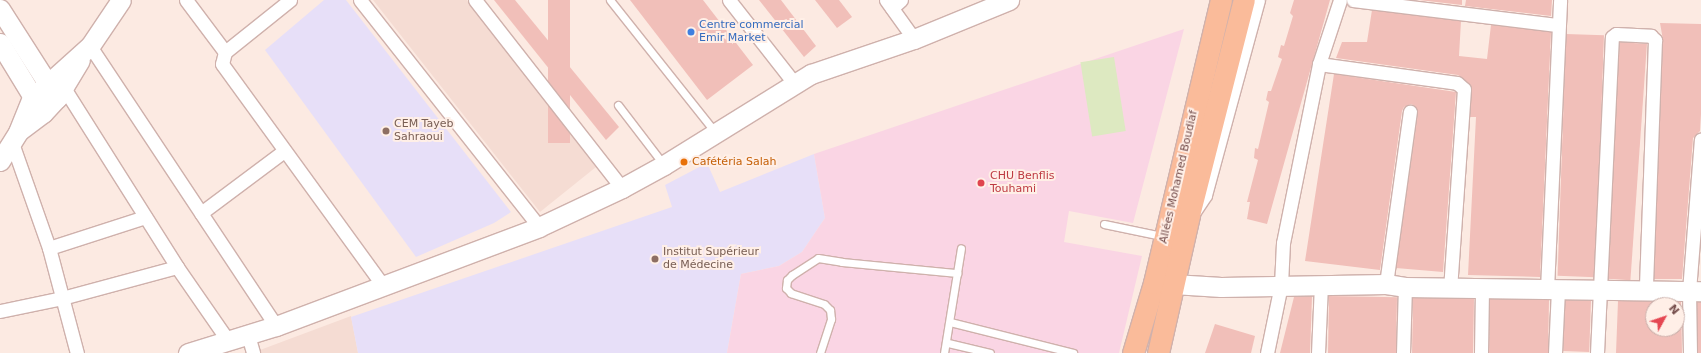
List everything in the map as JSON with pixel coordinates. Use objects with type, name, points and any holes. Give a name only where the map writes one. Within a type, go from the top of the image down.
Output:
[{"type":"main road","name":"Allées Mohamed Boudiaf","points":[[1133,353],[1139,340],[1165,237],[1222,0]]},
{"type":"main road","name":"Allées Mohamed Boudiaf","points":[[1158,353],[1189,215],[1244,0]]},
{"type":"street","points":[[15,137],[43,113],[56,89],[87,49],[121,0]]},
{"type":"street","points":[[186,0],[225,52]]},
{"type":"street","points":[[290,0],[225,52],[222,64],[284,152],[384,287]]},
{"type":"street","points":[[360,0],[539,227]]},
{"type":"street","points":[[475,0],[622,188]]},
{"type":"street","points":[[729,0],[794,83]]},
{"type":"street","points":[[199,352],[229,342],[250,344],[276,326],[384,287],[539,227],[622,188],[664,165],[794,83],[832,65],[914,39],[1009,0]]},
{"type":"street","points":[[1189,215],[1198,206],[1205,195],[1258,0]]},
{"type":"street","points":[[1267,353],[1281,285],[1283,243],[1319,64],[1340,0]]},
{"type":"street","points":[[1353,0],[1558,25]]},
{"type":"street","points":[[1555,353],[1553,289],[1558,25],[1560,0]]},
{"type":"street","points":[[893,3],[914,39]]},
{"type":"street","points":[[0,9],[144,216],[229,342]]},
{"type":"street","points":[[1597,353],[1612,37],[1616,34],[1651,36],[1655,40],[1646,290]]},
{"type":"street","points":[[0,43],[32,98],[43,113]]},
{"type":"street","points":[[87,49],[201,213],[276,326]]},
{"type":"street","points":[[1319,64],[1457,84],[1464,89],[1450,287]]},
{"type":"street","points":[[0,161],[15,137],[32,98],[56,89]]},
{"type":"street","points":[[1386,284],[1410,112]]},
{"type":"street","points":[[15,137],[49,248],[77,353]]},
{"type":"street","points":[[1690,353],[1695,291],[1701,139]]},
{"type":"street","points":[[201,213],[284,152]]},
{"type":"street","points":[[49,248],[144,216]]},
{"type":"street","points":[[0,311],[62,298],[177,267]]},
{"type":"street","points":[[1173,284],[1236,288],[1281,285],[1386,284],[1405,287],[1695,291]]},
{"type":"street","points":[[1318,353],[1321,285]]},
{"type":"street","points":[[1403,353],[1405,287]]},
{"type":"street","points":[[1481,353],[1482,288]]},
{"type":"lane","points":[[610,0],[715,133]]},
{"type":"lane","points":[[618,105],[664,165]]},
{"type":"lane","points":[[1104,224],[1165,237]]},
{"type":"lane","points":[[944,353],[948,343],[961,248]]},
{"type":"lane","points":[[820,353],[831,319],[830,310],[824,304],[791,293],[786,288],[787,280],[792,275],[818,258],[842,262],[957,273]]},
{"type":"lane","points":[[950,322],[1073,353]]},
{"type":"lane","points":[[948,343],[990,353]]},
{"type":"shaded area","name":"CEM Tayeb Sahraoui","points":[[324,0],[346,0],[511,212],[494,223],[416,257],[265,50]]},
{"type":"shaded area","points":[[373,0],[467,0],[596,167],[540,212]]},
{"type":"shaded area","name":"CHU Benflis Touhami","points":[[1184,29],[1133,223],[1069,211],[1064,242],[1142,256],[1119,353],[727,353],[741,274],[779,266],[802,252],[825,218],[814,154]]},
{"type":"shaded area","name":"Institut Supérieur de Médecine","points":[[814,154],[825,218],[802,252],[779,266],[741,274],[727,353],[358,353],[351,317],[672,207],[665,185],[707,163],[720,192]]},
{"type":"shaded area","points":[[351,316],[358,353],[252,353]]},
{"type":"green space","points":[[1114,57],[1126,131],[1092,136],[1080,62]]},
{"type":"building","points":[[494,0],[515,0],[619,127],[606,140]]},
{"type":"building","points":[[548,0],[570,0],[570,143],[548,143]]},
{"type":"building","name":"Centre commercial Emir Market","points":[[630,0],[703,0],[753,65],[707,100]]},
{"type":"building","points":[[759,0],[781,0],[816,46],[804,57]]},
{"type":"building","points":[[815,0],[839,0],[852,17],[837,28]]},
{"type":"building","points":[[1294,0],[1330,0],[1267,224],[1247,219],[1250,202],[1247,202],[1258,160],[1254,158],[1255,148],[1258,149],[1269,102],[1266,100],[1268,91],[1271,91],[1282,59],[1278,57],[1281,45],[1284,46],[1293,16],[1290,13]]},
{"type":"building","points":[[1419,0],[1462,0],[1462,5]]},
{"type":"building","points":[[1466,0],[1552,0],[1551,16],[1465,6]]},
{"type":"building","points":[[1372,10],[1461,21],[1459,56],[1487,59],[1491,25],[1551,32],[1540,277],[1468,275],[1476,117],[1470,117],[1471,86],[1458,75],[1336,58],[1342,42],[1367,42]]},
{"type":"building","points":[[1660,23],[1701,24],[1700,131],[1693,138],[1682,279],[1654,279],[1663,40]]},
{"type":"building","points":[[1566,34],[1604,35],[1596,277],[1558,276]]},
{"type":"building","points":[[1620,42],[1647,44],[1630,280],[1603,278]]},
{"type":"building","points":[[1334,74],[1456,92],[1443,272],[1396,268],[1418,113],[1415,106],[1411,104],[1404,107],[1402,111],[1380,270],[1305,261]]},
{"type":"building","points":[[1312,296],[1310,353],[1280,353],[1294,297]]},
{"type":"building","points":[[1329,296],[1397,297],[1396,353],[1328,353]]},
{"type":"building","points":[[1413,298],[1474,299],[1473,353],[1412,353]]},
{"type":"building","points":[[1490,299],[1549,300],[1548,353],[1489,353]]},
{"type":"building","points":[[1565,300],[1591,301],[1589,352],[1563,351]]},
{"type":"building","points":[[1618,301],[1645,301],[1645,337],[1682,337],[1682,353],[1616,353]]},
{"type":"building","points":[[1697,302],[1701,302],[1701,353],[1698,353]]},
{"type":"building","points":[[1215,324],[1255,336],[1251,353],[1205,353]]},
{"type":"place","name":"Centre commercial Emir Market","points":[[691,32]]},
{"type":"place","name":"CEM Tayeb Sahraoui","points":[[386,131]]},
{"type":"place","name":"Cafétéria Salah","points":[[684,162]]},
{"type":"place","name":"CHU Benflis Touhami","points":[[981,183]]},
{"type":"place","name":"Institut Supérieur de Médecine","points":[[655,259]]}]
